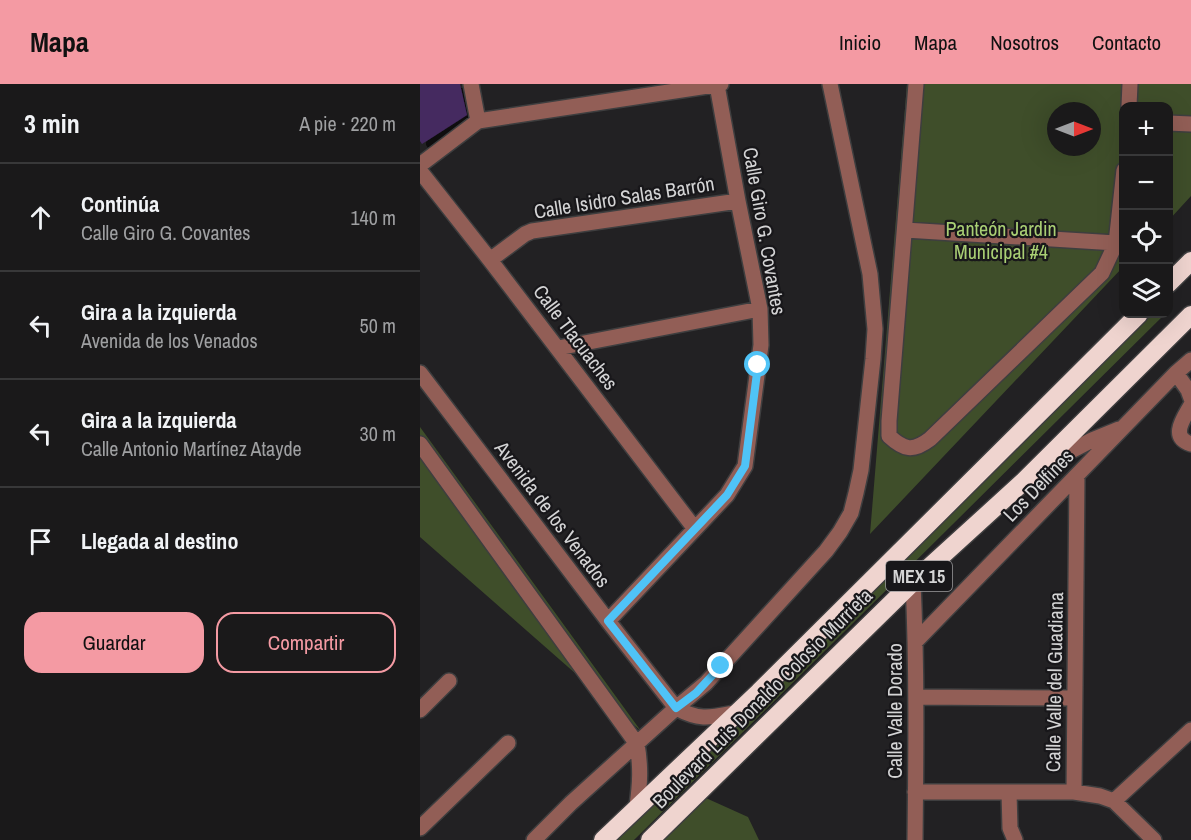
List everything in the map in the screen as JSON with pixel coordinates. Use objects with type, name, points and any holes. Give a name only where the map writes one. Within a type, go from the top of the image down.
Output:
[{"type":"highway","points":[[1173,279],[1191,261]]},
{"type":"highway","name":"Boulevard Luis Donaldo Colosio Murrieta","points":[[650,840],[913,582],[1024,481],[1191,315]]},
{"type":"highway","name":"Boulevard Luis Donaldo Colosio Murrieta","points":[[603,840],[739,712],[1135,318]]},
{"type":"street","points":[[471,84],[478,121]]},
{"type":"street","points":[[420,165],[478,121],[721,84]]},
{"type":"street","points":[[534,840],[571,803],[706,683],[826,551],[851,513],[861,470],[874,329],[870,274],[830,84]]},
{"type":"street","points":[[916,84],[889,421],[889,436],[899,446],[920,447],[930,439],[1102,273],[1116,243],[1120,210]]},
{"type":"street","points":[[1129,102],[1130,84]]},
{"type":"street","name":"Calle Giro G. Covantes","points":[[608,621],[727,495],[745,466],[761,345],[760,309],[717,85]]},
{"type":"street","points":[[1173,123],[1191,124]]},
{"type":"street","name":"Calle Tlacuaches","points":[[420,171],[695,529]]},
{"type":"street","name":"Calle Isidro Salas Barrón","points":[[490,260],[532,231],[738,201]]},
{"type":"street","points":[[905,230],[1116,243]]},
{"type":"street","points":[[558,348],[760,309]]},
{"type":"street","name":"Los Delfines","points":[[916,641],[1191,360]]},
{"type":"street","name":"Avenida de los Venados","points":[[420,373],[676,708]]},
{"type":"street","points":[[1176,373],[1191,398]]},
{"type":"street","points":[[1191,405],[1182,420],[1180,430],[1180,437],[1191,444]]},
{"type":"street","points":[[1024,481],[1092,440],[1123,428]]},
{"type":"street","points":[[420,444],[637,744],[640,763],[637,806]]},
{"type":"street","name":"Calle Valle del Guadiana","points":[[1077,475],[1074,792],[1100,796],[1114,801]]},
{"type":"street","name":"Calle Valle Dorado","points":[[913,582],[916,641],[915,840]]},
{"type":"street","points":[[420,710],[449,681]]},
{"type":"street","points":[[916,697],[1074,698]]},
{"type":"street","points":[[676,708],[699,718],[739,712]]},
{"type":"street","points":[[1154,840],[1114,801],[1191,730]]},
{"type":"street","points":[[420,828],[508,742]]},
{"type":"street","points":[[915,792],[1074,792]]},
{"type":"street","points":[[1009,793],[1010,828],[1015,840]]},
{"type":"green space","name":"Panteón Jardin Municipal #4","points":[[907,84],[1191,84],[1191,196],[1173,216],[1173,102],[1119,102],[1119,271],[870,534]]},
{"type":"green space","points":[[1140,318],[1161,318],[634,840],[611,840]]},
{"type":"green space","points":[[420,427],[641,731],[420,537]]},
{"type":"green space","points":[[697,794],[748,817],[759,840],[661,840]]},
{"type":"building","points":[[420,84],[460,84],[467,115],[422,144],[420,141]]},
{"type":"route","points":[[721,666],[696,693],[676,708],[608,621],[727,495],[745,466],[758,365]]}]
